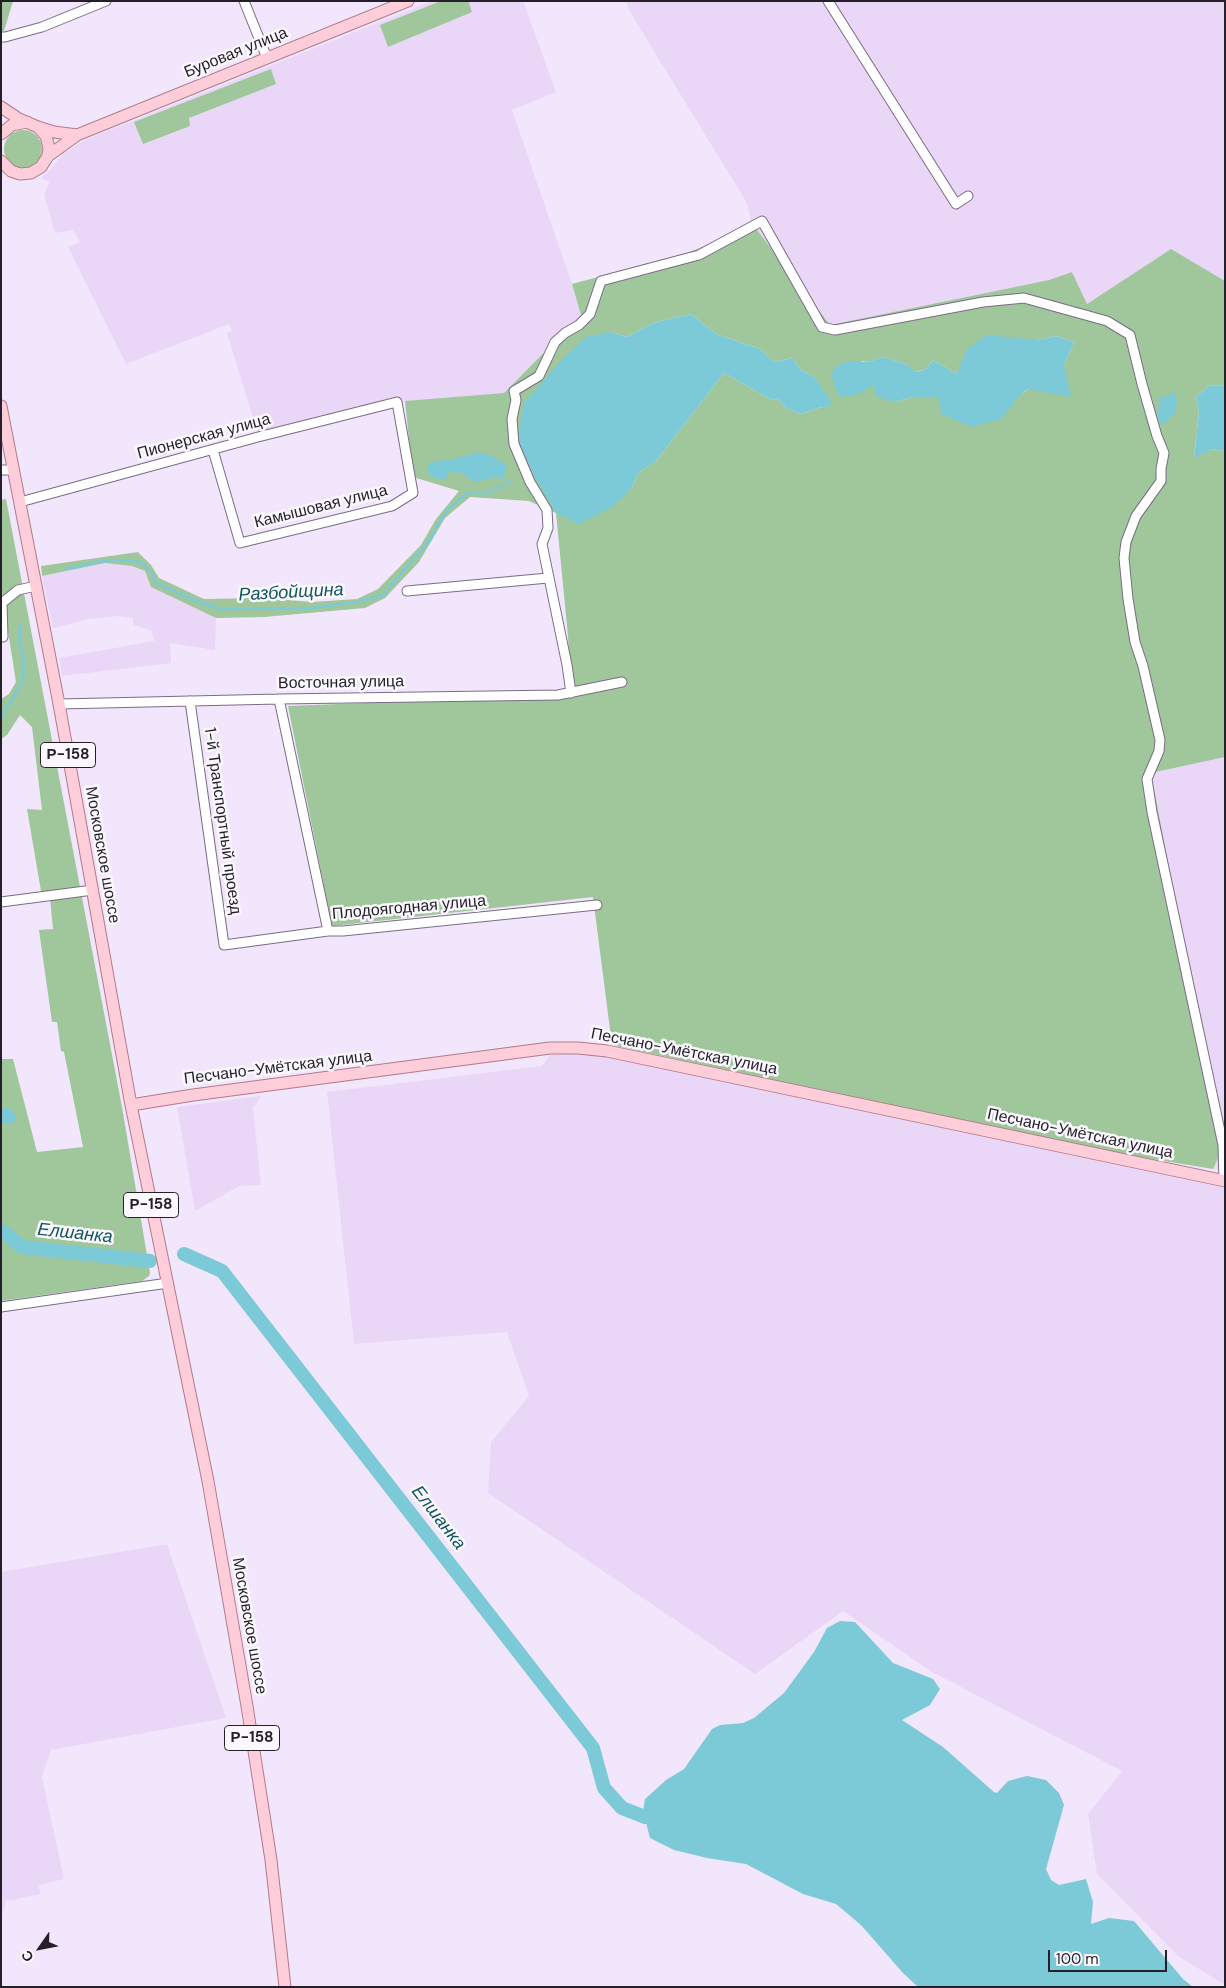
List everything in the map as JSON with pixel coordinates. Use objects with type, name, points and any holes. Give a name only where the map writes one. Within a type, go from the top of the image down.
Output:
[{"type":"main road","name":"Буровая улица","points":[[1,176],[35,172],[44,164],[48,156],[76,134],[408,1]]},
{"type":"main road","name":"Буровая улица","points":[[1,107],[38,127],[54,132],[76,134]]},
{"type":"main road","points":[[2,134],[16,124],[27,122]]},
{"type":"main road","points":[[38,127],[48,140],[48,156]]},
{"type":"main road","points":[[1,161],[6,167],[16,173]]},
{"type":"main road","name":"Московское шоссе","points":[[1,406],[59,704],[131,1105],[204,1463],[247,1706],[271,1860],[285,1987]]},
{"type":"main road","name":"Песчано-Умётская улица","points":[[131,1105],[194,1094],[550,1048],[607,1050],[1225,1181]]},
{"type":"street","points":[[1,36],[5,37],[42,27],[106,1]]},
{"type":"street","points":[[244,1],[267,58]]},
{"type":"street","points":[[828,1],[956,204],[968,196]]},
{"type":"street","points":[[571,693],[568,665],[542,544],[548,528],[547,510],[530,482],[514,444],[512,420],[516,400],[514,391],[539,376],[555,342],[565,332],[579,325],[590,314],[601,281],[699,255],[762,221],[822,327],[835,330],[983,302],[1024,298],[1106,321],[1130,336],[1144,393],[1164,453],[1161,480],[1136,516],[1126,542],[1124,558],[1135,642],[1143,666],[1160,740],[1159,751],[1147,779],[1152,812],[1223,1145],[1225,1181]]},
{"type":"street","name":"Пионерская улица","points":[[20,502],[397,402],[413,493]]},
{"type":"street","name":"Камышовая улица","points":[[213,450],[240,543],[392,506],[413,493]]},
{"type":"street","points":[[1,470],[14,470]]},
{"type":"street","points":[[408,591],[548,578]]},
{"type":"street","points":[[1,637],[3,637],[2,603],[18,590],[36,586]]},
{"type":"street","name":"Восточная улица","points":[[59,704],[558,695],[622,682]]},
{"type":"street","points":[[279,699],[328,931]]},
{"type":"street","name":"1-й Транспортный проезд","points":[[190,701],[224,945]]},
{"type":"street","points":[[1,902],[92,890]]},
{"type":"street","name":"Плодоягодная улица","points":[[224,945],[328,931],[597,905]]},
{"type":"street","points":[[1,1307],[167,1278]]},
{"type":"shaded area","points":[[432,1],[523,1],[556,92],[512,110],[581,314],[504,393],[397,402],[258,434],[227,333],[232,330],[229,324],[126,364],[68,247],[80,242],[73,230],[55,233],[44,194],[50,182],[41,178],[64,153],[85,140]]},
{"type":"shaded area","points":[[626,1],[1225,1],[1225,281],[1171,249],[1087,304],[1072,272],[1049,280],[830,325],[751,222],[747,203],[629,10]]},
{"type":"shaded area","points":[[105,563],[132,566],[145,571],[151,587],[216,618],[215,650],[170,643],[171,663],[62,676],[59,658],[154,641],[151,630],[133,625],[133,618],[118,616],[89,619],[53,628],[42,576]]},
{"type":"shaded area","points":[[1225,757],[1225,1142],[1151,773]]},
{"type":"shaded area","points":[[550,1055],[600,1055],[668,1069],[1225,1188],[1225,1985],[1178,1956],[1097,1874],[1088,1814],[1122,1771],[932,1672],[843,1611],[755,1674],[488,1493],[491,1442],[529,1396],[507,1332],[354,1344],[327,1092],[542,1066]]},
{"type":"shaded area","points":[[261,1096],[253,1108],[261,1185],[239,1186],[195,1211],[177,1107]]},
{"type":"shaded area","points":[[1225,1142],[1225,1171],[1213,1169]]},
{"type":"shaded area","points":[[167,1544],[226,1718],[51,1750],[42,1777],[64,1879],[39,1885],[40,1894],[6,1900],[1,1920],[1,1572]]},
{"type":"green space","points":[[1,1],[13,1],[4,31],[1,31]]},
{"type":"green space","points":[[441,1],[471,1],[469,3],[472,12],[388,47],[380,25]]},
{"type":"green space","points":[[271,69],[276,84],[189,118],[190,126],[143,144],[134,122]]},
{"type":"green space","points":[[23,130],[36,136],[42,149],[36,162],[23,168],[10,162],[4,149],[10,136]]},
{"type":"green space","points":[[751,222],[830,325],[1049,280],[1072,272],[1087,304],[1171,249],[1225,281],[1225,385],[1209,386],[1196,397],[1199,412],[1194,457],[1212,449],[1225,451],[1225,757],[1151,773],[1225,1143],[1213,1169],[1085,1148],[612,1045],[593,897],[332,926],[288,706],[571,695],[568,636],[556,513],[529,501],[470,497],[445,518],[419,562],[385,598],[365,608],[264,617],[216,618],[151,587],[145,571],[132,566],[105,563],[42,576],[41,566],[138,552],[151,565],[159,578],[204,599],[264,598],[312,602],[357,599],[378,589],[421,545],[436,519],[459,491],[413,477],[405,401],[504,393],[581,315],[572,284],[687,253],[714,242]],"holes":[[[691,314],[716,334],[760,349],[774,362],[792,358],[800,369],[815,378],[829,406],[801,414],[786,408],[778,399],[772,400],[724,373],[656,461],[639,472],[631,489],[611,332],[627,337],[653,323]],[[1056,336],[1074,342],[1064,365],[1021,394],[914,397],[894,402],[874,383],[861,361],[868,362],[883,357],[908,365],[915,372],[926,369],[933,360],[957,374],[962,364],[1037,340]]]},
{"type":"green space","points":[[6,499],[122,1107],[150,1273],[142,1281],[1,1301],[1,1059],[13,1059],[37,1152],[83,1147],[64,1052],[61,1051],[57,1022],[52,1022],[39,930],[53,929],[50,898],[37,899],[41,891],[27,809],[42,810],[32,727],[20,715],[7,735],[1,739],[1,699],[9,694],[16,682],[1,586],[1,500]]},
{"type":"water","points":[[691,314],[716,334],[760,349],[774,362],[792,358],[800,369],[815,378],[831,401],[830,406],[801,414],[786,408],[778,399],[772,400],[724,373],[656,461],[639,472],[631,489],[612,507],[579,524],[556,513],[532,472],[518,439],[524,403],[560,362],[586,337],[611,332],[627,337],[653,323]]},
{"type":"water","points":[[987,335],[1037,340],[1056,336],[1074,342],[1064,365],[1071,397],[1028,389],[1021,394],[1001,419],[972,427],[941,414],[939,397],[914,397],[894,402],[875,396],[874,384],[860,394],[840,397],[835,388],[831,373],[837,366],[849,361],[868,362],[883,357],[908,365],[916,372],[926,369],[933,360],[957,374],[967,349]]},
{"type":"water","points":[[1225,385],[1225,451],[1212,449],[1194,458],[1199,412],[1196,397],[1209,386]]},
{"type":"water","points":[[1175,392],[1177,404],[1175,413],[1163,425],[1156,417],[1160,403],[1158,397],[1165,397]]},
{"type":"water","points":[[479,452],[492,456],[507,465],[503,480],[498,477],[474,482],[462,473],[449,472],[445,480],[431,477],[426,467],[435,461],[450,460]]},
{"type":"water","points":[[4,1107],[10,1109],[15,1114],[15,1120],[12,1123],[1,1123],[1,1114]]},
{"type":"water","points":[[840,1621],[855,1622],[893,1663],[933,1679],[940,1689],[930,1705],[902,1720],[943,1747],[994,1792],[997,1793],[1008,1781],[1027,1776],[1046,1780],[1059,1793],[1064,1805],[1046,1869],[1051,1880],[1059,1885],[1086,1879],[1093,1902],[1091,1924],[1109,1918],[1134,1921],[1183,1979],[1193,1987],[918,1987],[903,1973],[861,1925],[836,1904],[803,1894],[746,1864],[707,1858],[674,1850],[650,1838],[643,1811],[645,1799],[666,1780],[684,1769],[712,1729],[720,1725],[743,1723],[754,1718],[784,1693],[814,1652],[827,1628]]},
{"type":"waterway","name":"Разбойщина","points":[[67,569],[104,561],[127,560],[140,562],[150,570],[156,583],[201,603],[221,609],[312,608],[357,602],[383,595],[429,541],[448,509],[468,493],[488,493],[511,481]]},
{"type":"waterway","name":"Разбойщина","points":[[1,718],[23,681],[24,661],[19,639],[20,625]]},
{"type":"waterway","name":"Елшанка","points":[[1,1230],[22,1247],[150,1261]]},
{"type":"waterway","name":"Елшанка","points":[[184,1254],[222,1271],[593,1748],[604,1788],[622,1808],[645,1817]]}]
